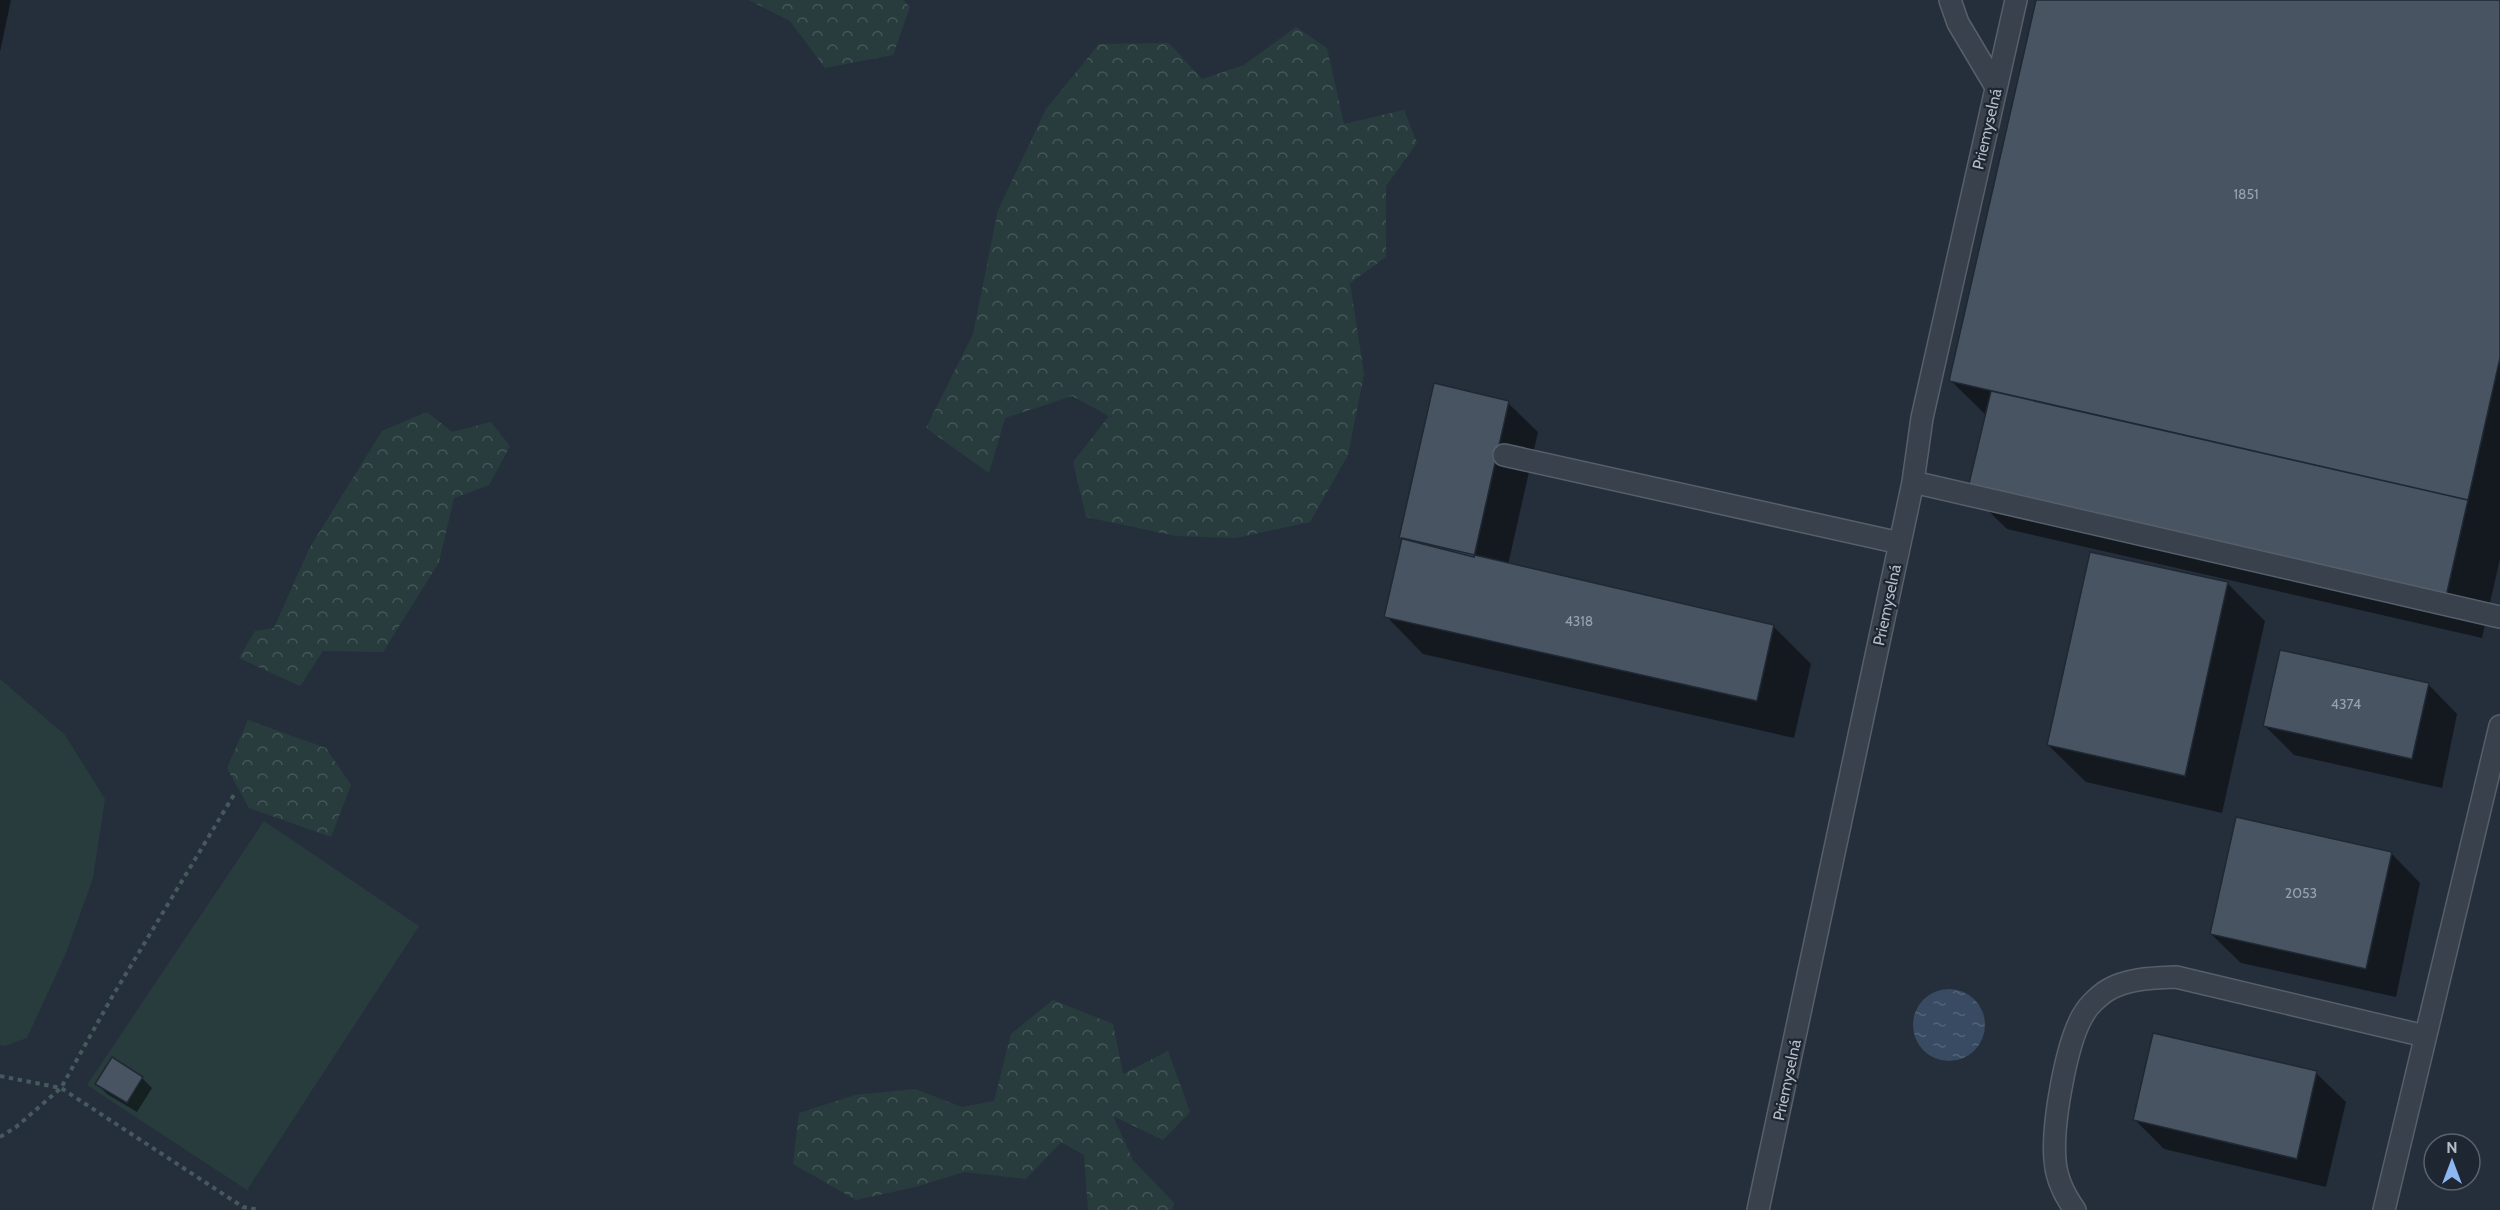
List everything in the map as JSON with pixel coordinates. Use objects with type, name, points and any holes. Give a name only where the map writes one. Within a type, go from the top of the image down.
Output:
[{"type":"lane","points":[[1950,0],[1958,23],[1996,87]]},
{"type":"lane","name":"Priemyselná","points":[[1758,1210],[1913,482],[1922,418],[2016,0]]},
{"type":"lane","points":[[1504,455],[1900,543]]},
{"type":"lane","points":[[1913,482],[2500,616]]},
{"type":"lane","points":[[2384,1210],[2500,726]]},
{"type":"lane","points":[[2076,1210],[2065,1196],[2055,1161],[2056,1119],[2068,1052],[2072,1042],[2085,1012],[2109,990],[2139,979],[2176,977],[2425,1036]]},
{"type":"path","points":[[0,1137],[16,1127],[61,1088],[235,793]]},
{"type":"path","points":[[0,1076],[61,1088],[243,1207],[260,1210]]},
{"type":"green space","points":[[749,0],[903,0],[910,7],[893,55],[825,68],[790,21]]},
{"type":"green space","points":[[1296,27],[1327,48],[1344,124],[1404,110],[1417,143],[1386,186],[1386,257],[1350,283],[1364,374],[1348,455],[1310,522],[1236,538],[1176,536],[1086,517],[1073,462],[1109,416],[1072,396],[1005,418],[989,473],[926,428],[973,334],[998,210],[1046,109],[1099,44],[1169,43],[1202,79],[1244,65]]},
{"type":"green space","points":[[427,412],[452,432],[491,422],[510,446],[489,485],[454,498],[439,562],[383,652],[323,651],[300,686],[239,658],[255,631],[274,628],[309,549],[382,431]]},
{"type":"green space","points":[[0,679],[65,735],[105,799],[93,878],[66,953],[27,1038],[5,1046],[0,1045]]},
{"type":"green space","points":[[248,720],[326,748],[351,785],[331,837],[249,808],[227,768]]},
{"type":"green space","points":[[264,821],[419,926],[247,1190],[87,1085]]},
{"type":"green space","points":[[1053,1000],[1113,1024],[1123,1074],[1168,1051],[1190,1112],[1163,1140],[1113,1116],[1133,1160],[1174,1203],[1172,1210],[1088,1210],[1084,1155],[1061,1142],[1026,1179],[964,1172],[915,1187],[856,1200],[793,1164],[799,1113],[855,1095],[915,1089],[962,1107],[994,1101],[1011,1034]]},
{"type":"water","points":[[1949,989],[1969,995],[1979,1005],[1985,1025],[1979,1045],[1969,1055],[1949,1061],[1929,1055],[1919,1045],[1913,1025],[1919,1005],[1929,995]]},
{"type":"building","points":[[2036,0],[2500,0],[2500,358],[2468,500],[1949,381]]},
{"type":"building","points":[[1434,383],[1509,401],[1474,557],[1399,538]]},
{"type":"building","points":[[1991,391],[2468,500],[2445,601],[1967,492]]},
{"type":"building","points":[[1402,538],[1774,625],[1757,701],[1384,617]]},
{"type":"building","points":[[2090,552],[2228,582],[2185,776],[2047,745]]},
{"type":"building","points":[[2280,650],[2429,683],[2412,759],[2263,726]]},
{"type":"building","points":[[2236,817],[2392,852],[2366,969],[2210,934]]},
{"type":"building","points":[[2153,1033],[2317,1071],[2297,1159],[2133,1120]]},
{"type":"building","points":[[112,1057],[143,1077],[127,1103],[95,1084]]}]
